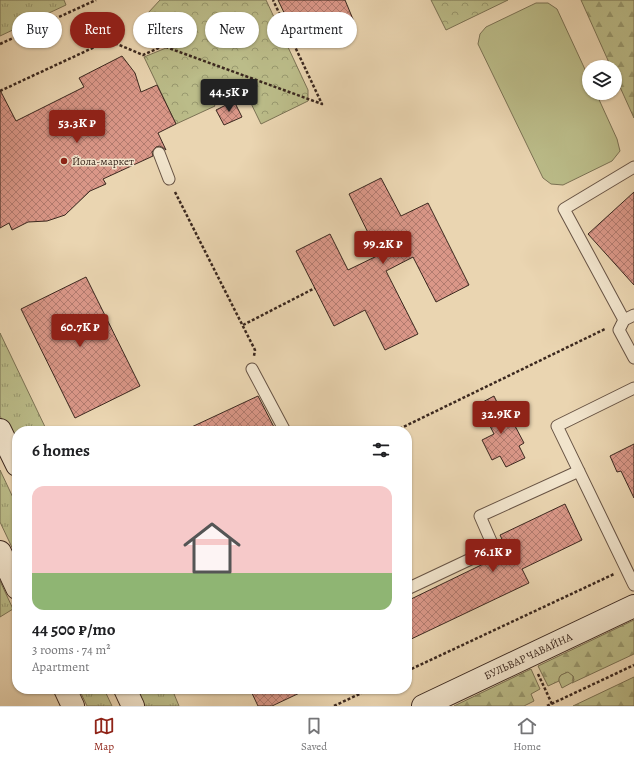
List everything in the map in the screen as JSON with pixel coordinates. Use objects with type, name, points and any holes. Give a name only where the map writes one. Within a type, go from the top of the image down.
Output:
[{"type":"street","points":[[0,430],[12,455]]},
{"type":"street","points":[[0,552],[12,577]]},
{"type":"street","name":"БУЛЬВАР ЧАВАЙНА","points":[[422,706],[634,606]]},
{"type":"street","points":[[67,694],[73,706]]},
{"type":"street","points":[[127,694],[133,706]]},
{"type":"lane","points":[[159,153],[169,179]]},
{"type":"lane","points":[[624,320],[564,209],[634,167]]},
{"type":"lane","points":[[634,315],[624,320],[619,330],[634,358]]},
{"type":"lane","points":[[252,369],[282,426]]},
{"type":"lane","points":[[634,388],[557,426],[634,585]]},
{"type":"lane","points":[[412,587],[494,548],[480,516],[579,472]]},
{"type":"path","points":[[0,44],[96,0]]},
{"type":"path","points":[[0,92],[99,45],[117,44],[143,55],[163,46],[322,104],[273,0]]},
{"type":"path","points":[[169,179],[256,350],[252,369]]},
{"type":"path","points":[[243,325],[314,288]]},
{"type":"path","points":[[405,426],[624,320]]},
{"type":"path","points":[[412,669],[626,568]]},
{"type":"path","points":[[548,706],[634,665]]},
{"type":"path","points":[[535,667],[552,704]]},
{"type":"path","points":[[334,706],[359,694]]},
{"type":"green space","points":[[0,0],[64,0],[66,5],[51,12],[12,12],[12,30],[0,36]]},
{"type":"green space","points":[[160,0],[266,0],[272,12],[267,12],[267,48],[288,48],[308,90],[308,101],[261,124],[243,87],[213,102],[215,106],[176,124],[144,57],[166,48],[197,48],[197,12],[149,12]]},
{"type":"green space","points":[[431,0],[508,0],[446,30]]},
{"type":"green space","points":[[581,0],[634,0],[634,118],[622,91],[622,60],[608,60]]},
{"type":"green space","points":[[536,3],[548,3],[557,9],[582,63],[582,100],[599,100],[617,139],[620,151],[612,161],[563,185],[551,184],[543,178],[478,44],[480,34],[486,27]]},
{"type":"green space","points":[[0,333],[45,426],[12,426],[12,440],[0,416]]},
{"type":"green space","points":[[0,470],[12,495],[12,547],[0,522]]},
{"type":"green space","points":[[0,581],[12,610],[0,617]]},
{"type":"green space","points":[[634,620],[634,654],[572,683],[574,680],[573,676],[566,673],[560,676],[559,681],[548,686],[538,666]]},
{"type":"green space","points":[[531,669],[540,689],[531,694],[534,701],[524,706],[454,706]]},
{"type":"green space","points":[[568,672],[573,676],[573,682],[562,688],[559,678],[561,675]]},
{"type":"green space","points":[[634,677],[634,706],[573,706]]},
{"type":"green space","points":[[81,694],[106,694],[112,706],[87,706]]},
{"type":"green space","points":[[136,694],[174,694],[179,706],[142,706]]},
{"type":"building","points":[[278,0],[345,0],[350,12],[284,12]]},
{"type":"building","points":[[122,56],[135,73],[141,92],[157,85],[176,124],[158,133],[166,150],[160,146],[156,147],[152,152],[153,156],[103,179],[106,184],[90,191],[65,215],[47,221],[28,222],[12,230],[9,223],[0,228],[0,90],[16,121],[84,87],[79,78]]},
{"type":"building","points":[[234,101],[242,117],[224,125],[216,110]]},
{"type":"building","points":[[381,178],[401,216],[428,203],[469,285],[436,302],[413,257],[386,271],[418,334],[385,350],[365,310],[334,326],[296,251],[330,234],[348,270],[379,255],[349,194]]},
{"type":"building","points":[[634,192],[634,285],[588,234]]},
{"type":"building","points":[[86,277],[140,386],[75,418],[21,309]]},
{"type":"building","points":[[258,396],[273,426],[194,426]]},
{"type":"building","points":[[494,396],[509,427],[514,424],[524,443],[519,446],[525,458],[506,467],[500,456],[492,460],[482,440],[494,434],[479,404]]},
{"type":"building","points":[[634,444],[634,498],[621,471],[617,472],[610,456]]},
{"type":"building","points":[[565,504],[582,540],[522,569],[529,583],[412,639],[412,599],[508,552],[500,535]]},
{"type":"building","points":[[252,694],[297,694],[272,706],[258,706]]},
{"type":"place","name":"Йола-маркет","points":[[64,161]]}]
